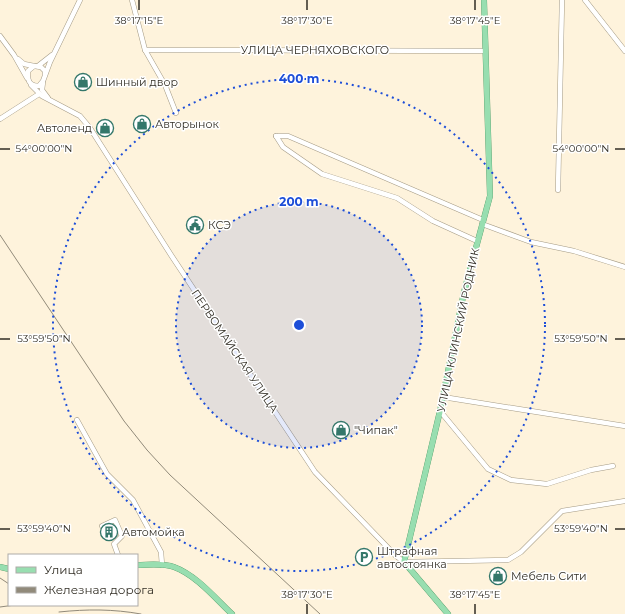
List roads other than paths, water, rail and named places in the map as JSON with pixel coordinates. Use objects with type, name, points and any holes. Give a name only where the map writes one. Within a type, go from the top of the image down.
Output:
[{"type":"main road","name":"УЛИЦА КЛИНСКИЙ РОДНИК","points":[[404,562],[440,412],[464,292],[490,196],[484,0]]},
{"type":"main road","name":"ПЕРВОМАЙСКАЯ УЛИЦА","points":[[404,562],[448,614]]},
{"type":"main road","points":[[138,565],[173,566],[184,572],[232,614]]},
{"type":"street","points":[[56,103],[43,93],[43,81],[80,0]]},
{"type":"street","points":[[132,0],[145,50],[165,85],[176,113]]},
{"type":"street","points":[[558,190],[562,0]]},
{"type":"street","points":[[584,0],[625,52]]},
{"type":"street","name":"ПЕРВОМАЙСКАЯ УЛИЦА","points":[[1,38],[14,55],[39,94],[80,116],[90,128],[171,255],[315,472],[395,555],[404,562]]},
{"type":"street","name":"УЛИЦА ЧЕРНЯХОВСКОГО","points":[[145,50],[485,51]]},
{"type":"street","points":[[43,81],[39,86],[30,82],[28,71],[55,53]]},
{"type":"street","points":[[14,55],[24,64],[43,68],[45,75]]},
{"type":"street","points":[[0,120],[39,94]]},
{"type":"street","points":[[478,241],[433,221],[397,198],[322,174],[283,147],[276,136],[288,136],[531,242],[574,251],[625,267]]},
{"type":"street","points":[[443,397],[625,426]]},
{"type":"street","points":[[440,412],[488,469],[510,480],[547,484],[592,470],[613,466]]},
{"type":"street","points":[[77,420],[107,474],[133,500],[161,552],[162,565]]},
{"type":"street","points":[[404,562],[508,560],[521,552],[562,511],[625,501]]},
{"type":"street","points":[[102,526],[115,520],[122,536],[114,544],[118,554]]},
{"type":"railway","points":[[0,235],[124,421],[147,450],[170,475],[320,614]]},
{"type":"railway","points":[[0,578],[8,583]]},
{"type":"railway","points":[[0,607],[8,606]]},
{"type":"railway","points":[[59,612],[100,610],[141,614]]},
{"type":"place","name":"Шинный двор","points":[[83,82]]},
{"type":"place","name":"Авторынок","points":[[142,124]]},
{"type":"place","name":"Автоленд","points":[[105,128]]},
{"type":"place","name":"КСЭ","points":[[195,225]]},
{"type":"place","name":"\"Чипак\"","points":[[341,430]]},
{"type":"place","name":"Автомойка","points":[[109,532]]},
{"type":"place","name":"Штрафная автостоянка","points":[[364,557]]},
{"type":"place","name":"Мебель Сити","points":[[498,576]]}]
